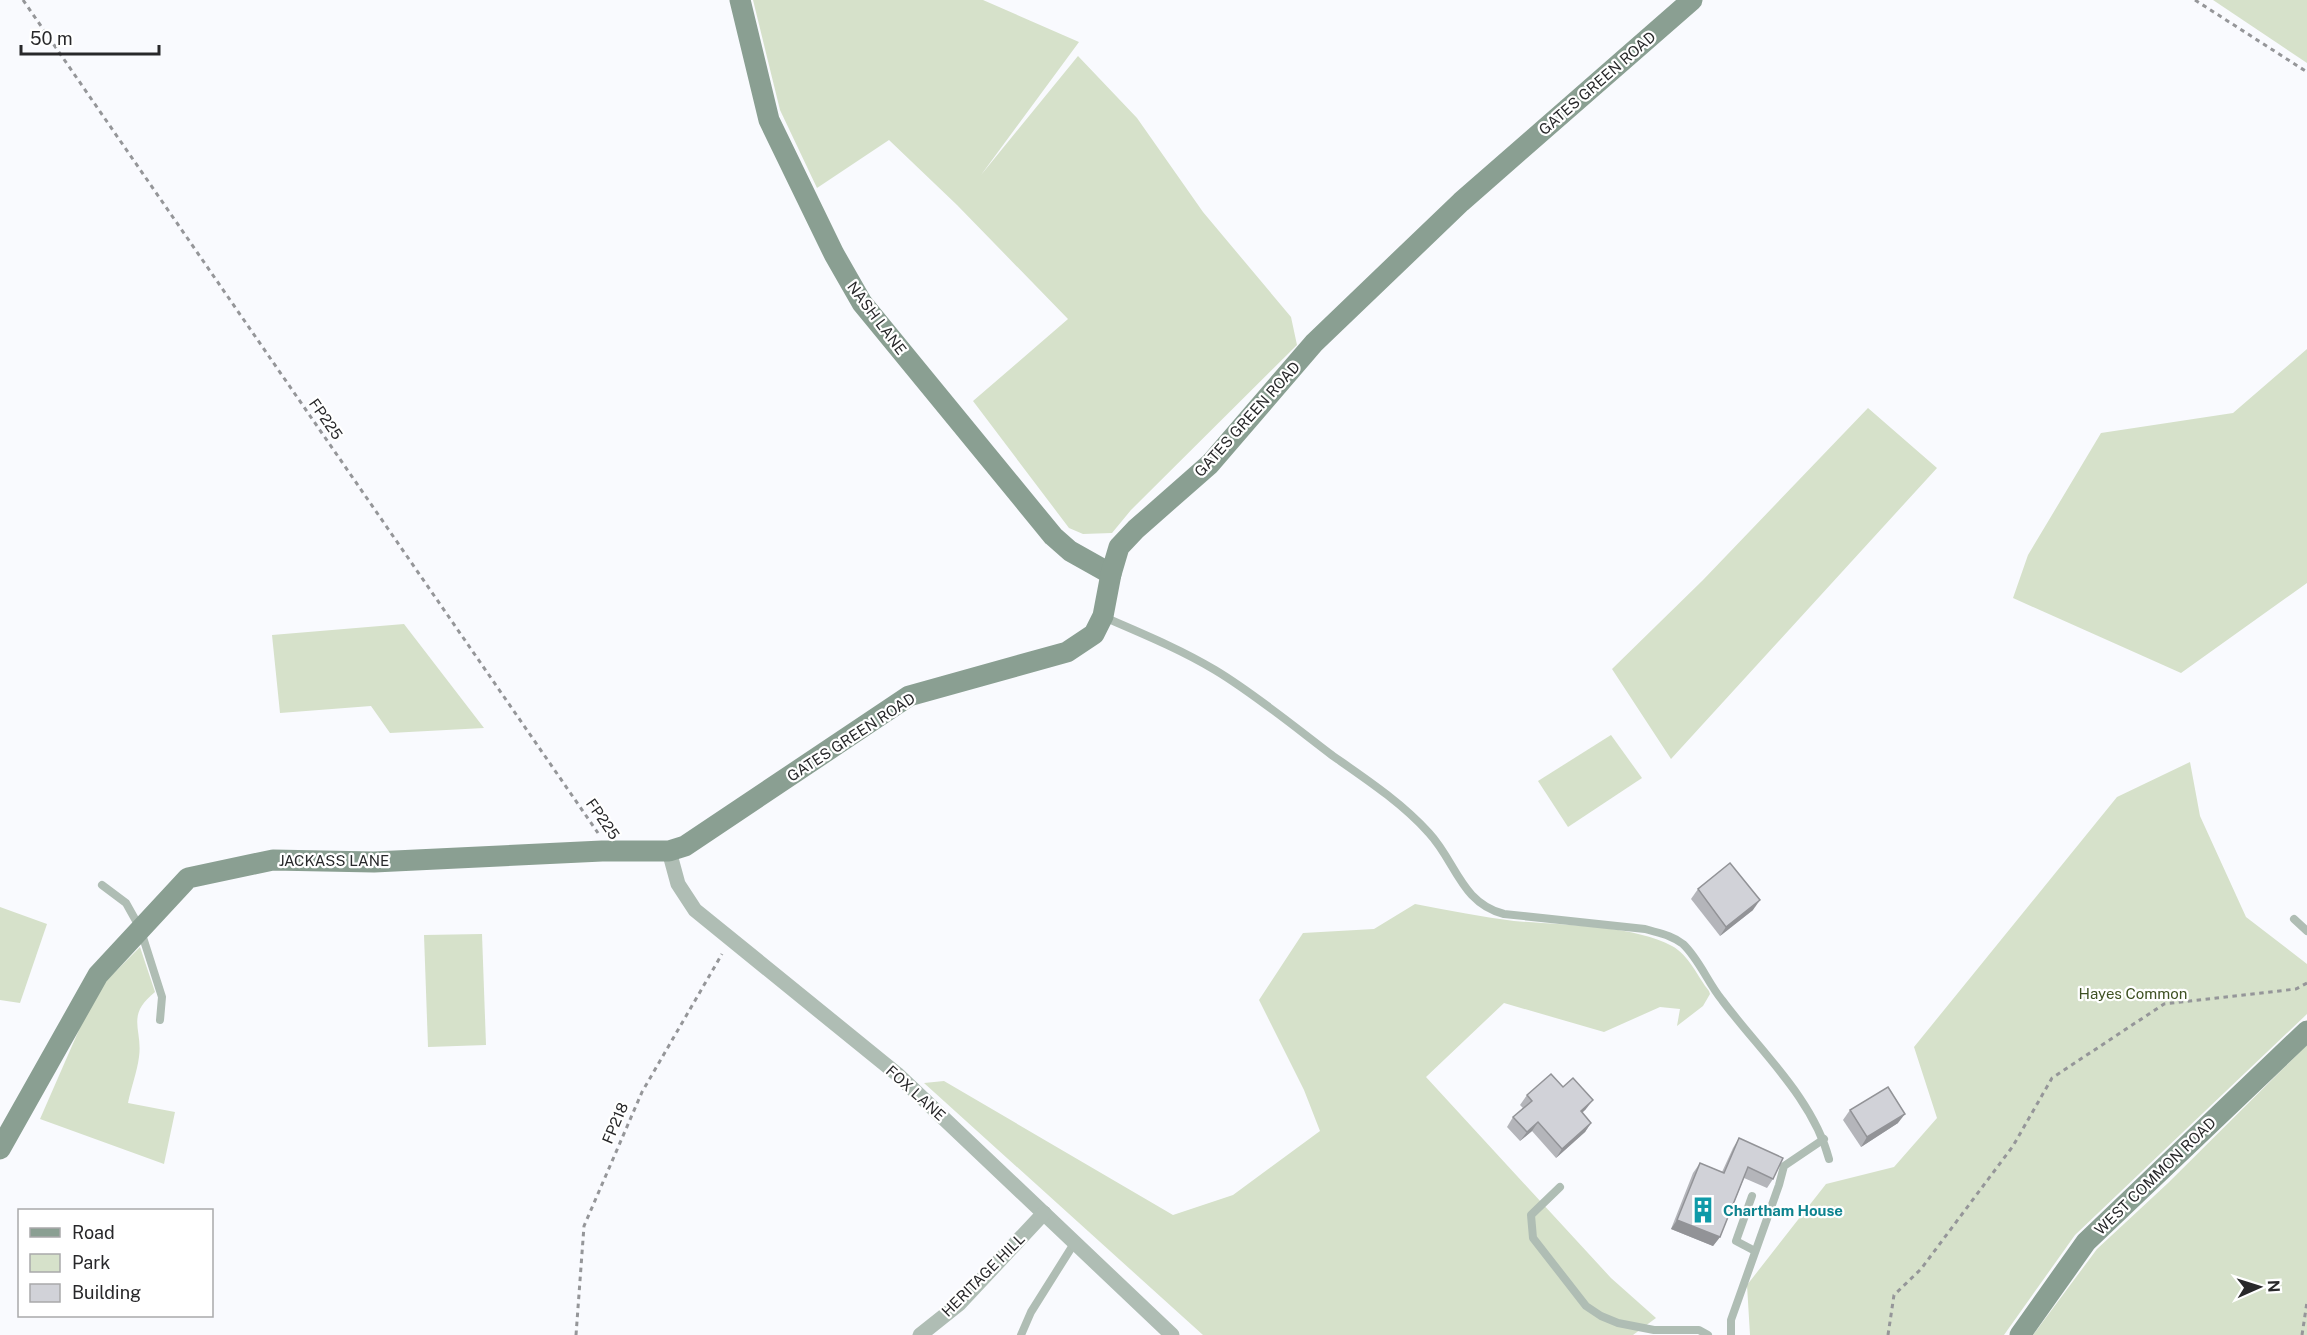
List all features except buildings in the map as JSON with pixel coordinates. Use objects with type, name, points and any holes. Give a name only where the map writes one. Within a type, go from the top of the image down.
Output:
[{"type":"street","name":"NASH LANE","points":[[740,0],[769,120],[834,254],[862,303],[1053,536],[1070,551],[1111,574]]},
{"type":"street","name":"GATES GREEN ROAD","points":[[669,851],[685,846],[909,696],[1067,652],[1094,634],[1103,616],[1119,547],[1210,464],[1314,344],[1461,202],[1692,0]]},
{"type":"street","name":"JACKASS LANE","points":[[0,1149],[98,975],[188,878],[273,860],[374,862],[611,851],[669,851]]},
{"type":"street","name":"FOX LANE","points":[[669,851],[678,884],[695,910],[897,1074],[1172,1335]]},
{"type":"street","name":"WEST COMMON ROAD","points":[[2020,1335],[2086,1242],[2307,1031]]},
{"type":"street","name":"HERITAGE HILL","points":[[920,1335],[959,1304],[1044,1213]]},
{"type":"lane","points":[[1103,616],[1215,670],[1361,776],[1409,813],[1430,834],[1459,879],[1484,908],[1503,914],[1645,929],[1665,934],[1683,944],[1721,999],[1801,1098],[1824,1139],[1829,1159]]},
{"type":"lane","points":[[102,885],[126,903],[140,928],[162,998],[160,1020]]},
{"type":"lane","points":[[2294,919],[2307,931]]},
{"type":"lane","points":[[1731,1335],[1731,1320],[1784,1166],[1824,1139]]},
{"type":"lane","points":[[1560,1187],[1531,1215],[1533,1238],[1586,1306],[1618,1323],[1654,1330],[1700,1330],[1708,1335]]},
{"type":"lane","points":[[1752,1196],[1736,1241],[1755,1251]]},
{"type":"lane","points":[[1021,1335],[1031,1312],[1075,1242]]},
{"type":"path","name":"FP225","points":[[23,0],[611,851]]},
{"type":"path","points":[[2195,0],[2307,72]]},
{"type":"path","name":"FP218","points":[[576,1335],[584,1226],[642,1092],[731,939]]},
{"type":"path","points":[[1888,1335],[1894,1295],[1921,1269],[2013,1146],[2052,1078],[2164,1005],[2296,989],[2307,983]]},
{"type":"path","points":[[2302,1335],[2307,1302]]},
{"type":"green space","points":[[753,0],[983,0],[1079,42],[981,175],[1078,56],[1137,118],[1203,212],[1291,317],[1297,345],[1131,510],[1112,533],[1083,534],[1069,528],[973,401],[1068,319],[957,205],[889,140],[817,188],[780,110]]},
{"type":"green space","points":[[2213,0],[2307,0],[2307,63]]},
{"type":"green space","points":[[2307,349],[2307,583],[2181,673],[2013,598],[2028,555],[2101,433],[2233,413]]},
{"type":"green space","points":[[1868,408],[1937,468],[1671,759],[1612,669],[1703,580]]},
{"type":"green space","points":[[404,624],[484,728],[390,733],[371,706],[280,713],[272,635]]},
{"type":"green space","points":[[1611,735],[1642,778],[1568,827],[1538,781]]},
{"type":"green space","name":"Hayes Common","points":[[2190,762],[2200,816],[2246,917],[2307,964],[2307,1014],[2075,1235],[2004,1335],[1750,1335],[1747,1285],[1826,1184],[1894,1167],[1937,1118],[1914,1047],[2117,797]]},
{"type":"green space","points":[[1415,904],[1514,921],[1617,930],[1656,939],[1678,950],[1709,991],[1710,994],[1703,1006],[1677,1026],[1680,1009],[1660,1007],[1604,1032],[1504,1003],[1426,1077],[1611,1278],[1656,1318],[1633,1335],[1203,1335],[924,1083],[944,1081],[1173,1215],[1233,1195],[1320,1131],[1304,1090],[1259,1000],[1303,933],[1374,929]]},
{"type":"green space","points":[[0,907],[47,924],[20,1003],[0,1000]]},
{"type":"green space","points":[[482,934],[486,1045],[428,1047],[424,935]]},
{"type":"green space","points":[[140,947],[155,992],[140,1008],[138,1016],[139,1057],[128,1103],[175,1112],[164,1164],[40,1119],[96,991]]},
{"type":"green space","points":[[2307,1045],[2307,1335],[2033,1335],[2097,1249],[2168,1183]]},
{"type":"place","name":"Chartham House","points":[[1703,1210]]}]
